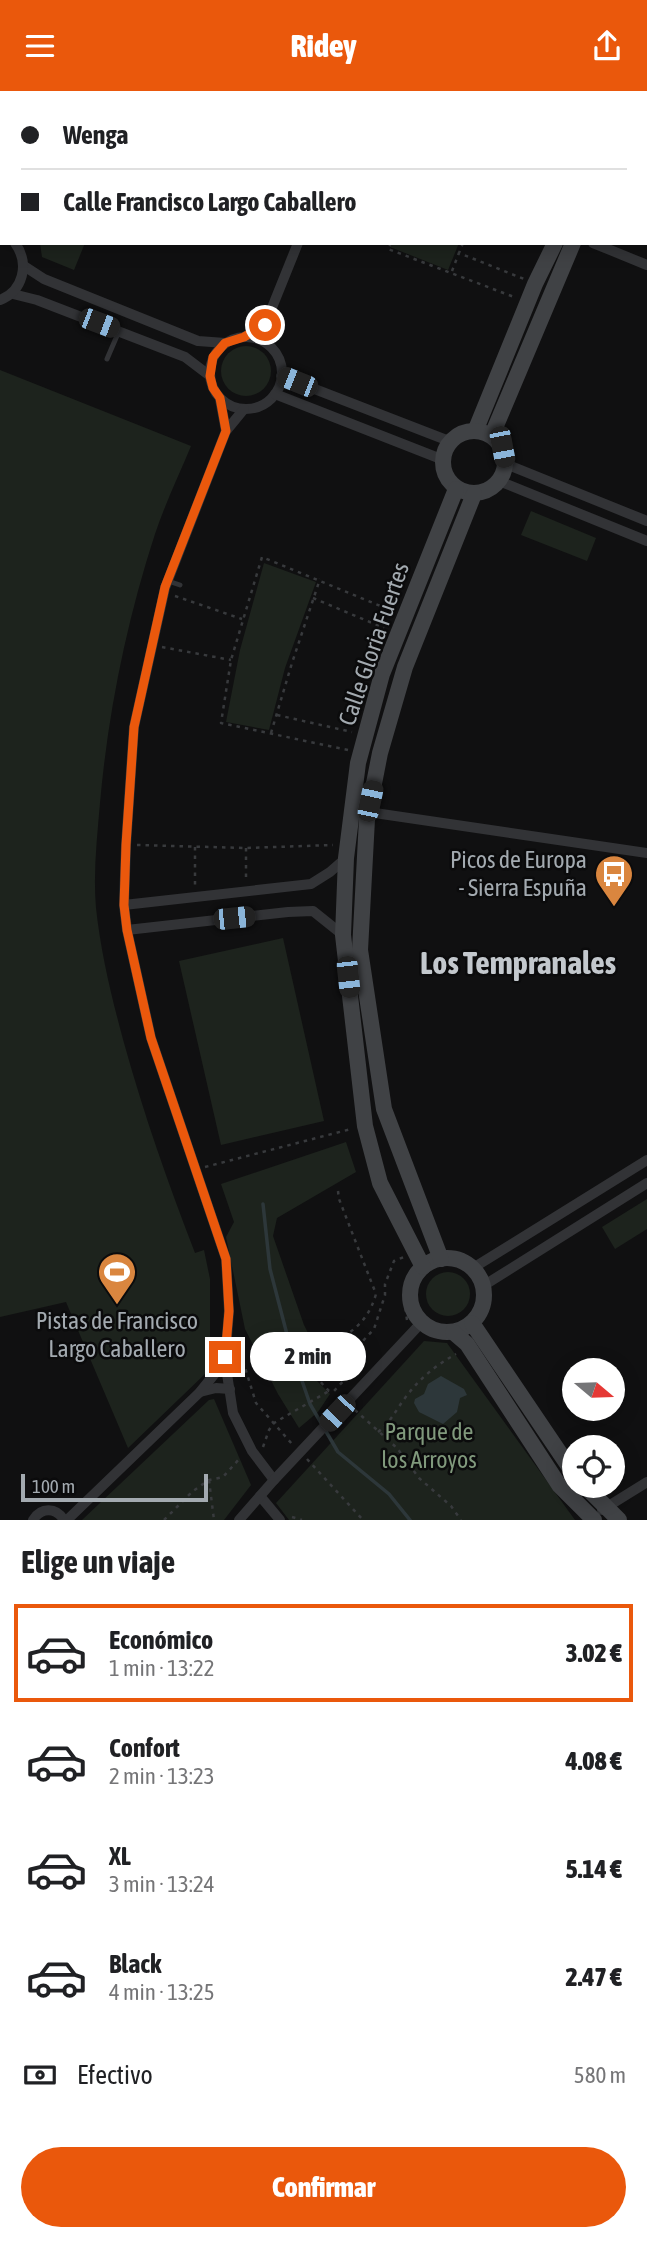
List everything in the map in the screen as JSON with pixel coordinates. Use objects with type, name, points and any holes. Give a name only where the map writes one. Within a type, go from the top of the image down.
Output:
[{"type":"main road","points":[[476,429],[492,435],[502,447],[506,464],[499,481],[486,492],[474,494],[456,489],[444,474],[441,459],[449,441],[476,429],[535,283],[554,245]]},
{"type":"main road","points":[[492,435],[576,245]]},
{"type":"main road","name":"Calle Gloria Fuertes","points":[[424,1267],[380,1183],[365,1126],[343,935],[346,851],[358,763],[382,674],[456,489]]},
{"type":"main road","name":"Calle Gloria Fuertes","points":[[441,1258],[384,1109],[360,950],[368,812],[394,698],[416,635],[474,494]]},
{"type":"main road","points":[[453,1332],[472,1323],[483,1306],[484,1286],[473,1268],[463,1261],[441,1258],[424,1267],[412,1283],[410,1293],[415,1323],[453,1332],[468,1346],[559,1485],[592,1518]]},
{"type":"main road","points":[[472,1323],[562,1456]]},
{"type":"main road","points":[[597,1498],[619,1520]]},
{"type":"street","points":[[0,300],[13,294],[21,281],[24,266],[16,245]]},
{"type":"street","points":[[24,266],[44,279],[198,341],[225,343],[244,337],[265,325],[297,245]]},
{"type":"street","points":[[598,245],[647,265]]},
{"type":"street","points":[[13,294],[37,300],[185,357],[210,376]]},
{"type":"street","points":[[225,343],[213,357],[210,376],[213,388],[230,406],[244,409],[263,404],[275,394],[281,376],[280,363],[265,325]]},
{"type":"street","points":[[244,337],[260,340],[274,350]]},
{"type":"street","points":[[281,376],[449,441]]},
{"type":"street","points":[[275,394],[441,459]]},
{"type":"street","points":[[220,398],[226,431]]},
{"type":"street","points":[[244,409],[226,431],[164,593],[134,727],[124,905],[151,1038],[226,1259],[229,1311],[225,1361],[233,1413],[252,1451],[274,1480]]},
{"type":"street","points":[[506,464],[647,521]]},
{"type":"street","points":[[499,481],[647,541]]},
{"type":"street","points":[[368,812],[647,853]]},
{"type":"street","points":[[124,905],[310,884],[330,872],[346,851]]},
{"type":"street","points":[[127,930],[313,911],[343,935]]},
{"type":"street","points":[[473,1268],[647,1160]]},
{"type":"street","points":[[484,1286],[647,1183]]},
{"type":"street","points":[[239,1520],[415,1323]]},
{"type":"street","points":[[33,1520],[38,1513],[48,1510],[59,1513],[65,1520],[200,1392],[225,1361]]},
{"type":"street","points":[[200,1392],[216,1388],[230,1389]]},
{"type":"street","points":[[592,1518],[647,1482]]},
{"type":"street","points":[[260,1496],[281,1520]]},
{"type":"lane","points":[[107,359],[119,331]]},
{"type":"lane","points":[[168,581],[180,585]]},
{"type":"path","points":[[390,245],[388,249],[452,271],[527,302]]},
{"type":"path","points":[[452,271],[462,245]]},
{"type":"path","points":[[459,253],[535,283]]},
{"type":"path","points":[[348,750],[221,723],[231,660],[242,619],[262,557],[390,610]]},
{"type":"path","points":[[271,735],[320,579]]},
{"type":"path","points":[[164,593],[242,619]]},
{"type":"path","points":[[313,598],[384,628]]},
{"type":"path","points":[[152,645],[231,660]]},
{"type":"path","points":[[276,715],[352,732]]},
{"type":"path","points":[[126,845],[346,851]]},
{"type":"path","points":[[195,847],[195,896]]},
{"type":"path","points":[[246,848],[246,890]]},
{"type":"path","points":[[195,1170],[365,1126]]},
{"type":"path","points":[[329,1391],[320,1383],[313,1370],[314,1355],[350,1333],[367,1318],[376,1294],[338,1191]]},
{"type":"path","points":[[164,1520],[192,1491],[209,1480],[223,1477],[241,1457],[264,1447],[274,1423],[329,1391],[334,1391],[350,1374],[360,1344],[374,1329],[380,1315],[386,1295],[385,1284],[394,1261],[403,1256],[408,1261],[410,1272],[404,1298],[415,1323]]},
{"type":"path","points":[[237,1342],[256,1403],[363,1520]]},
{"type":"path","points":[[378,1432],[389,1423],[408,1394],[432,1369],[457,1353]]},
{"type":"path","points":[[352,1407],[397,1448],[419,1478],[451,1506],[461,1520]]},
{"type":"path","points":[[209,1480],[215,1520]]},
{"type":"green space","points":[[40,245],[84,245],[74,270],[42,257]]},
{"type":"green space","points":[[390,245],[458,245],[448,270]]},
{"type":"green space","points":[[236,347],[256,347],[270,361],[270,381],[256,395],[236,395],[222,381],[222,361]]},
{"type":"green space","points":[[0,370],[191,446],[155,534],[120,667],[104,769],[95,895],[107,976],[140,1096],[195,1253],[204,1250],[210,1279],[210,1365],[207,1372],[128,1448],[66,1302],[0,1317]]},
{"type":"green space","points":[[531,511],[596,538],[587,561],[521,535]]},
{"type":"green space","points":[[264,563],[316,582],[285,668],[269,730],[226,722],[240,650]]},
{"type":"green space","points":[[283,938],[324,1121],[221,1145],[179,961]]},
{"type":"green space","points":[[346,1142],[356,1172],[277,1218],[273,1236],[304,1325],[315,1347],[306,1360],[312,1376],[330,1394],[318,1412],[299,1428],[278,1394],[245,1329],[226,1237],[234,1222],[221,1184]]},
{"type":"green space","points":[[647,1199],[647,1229],[615,1249],[602,1227]]},
{"type":"green space","points":[[448,1272],[463,1279],[470,1294],[463,1309],[448,1316],[433,1309],[426,1294],[433,1279]]},
{"type":"green space","name":"Parque de los Arroyos","points":[[424,1341],[447,1343],[575,1520],[289,1520],[276,1503]]},
{"type":"green space","points":[[214,1399],[251,1485],[224,1520],[82,1520],[209,1400]]},
{"type":"shaded area","points":[[441,1376],[464,1389],[467,1395],[460,1398],[457,1412],[443,1424],[419,1412],[414,1403],[415,1399],[424,1394],[428,1384]]},
{"type":"waterway","points":[[263,1204],[270,1269],[290,1346],[310,1404],[338,1452],[389,1494],[410,1520]]},
{"type":"place","name":"Picos de Europa - Sierra Espuña","points":[[614,908]]},
{"type":"place","name":"Pistas de Francisco Largo Caballero","points":[[117,1306]]},
{"type":"district","name":"Los Tempranales","points":[[518,963]]},
{"type":"route","points":[[225,1357],[229,1311],[226,1259],[151,1038],[127,930],[124,905],[126,845],[134,727],[165,587],[226,431],[220,398],[213,388],[210,376],[213,357],[225,343],[244,337],[265,325]]}]
